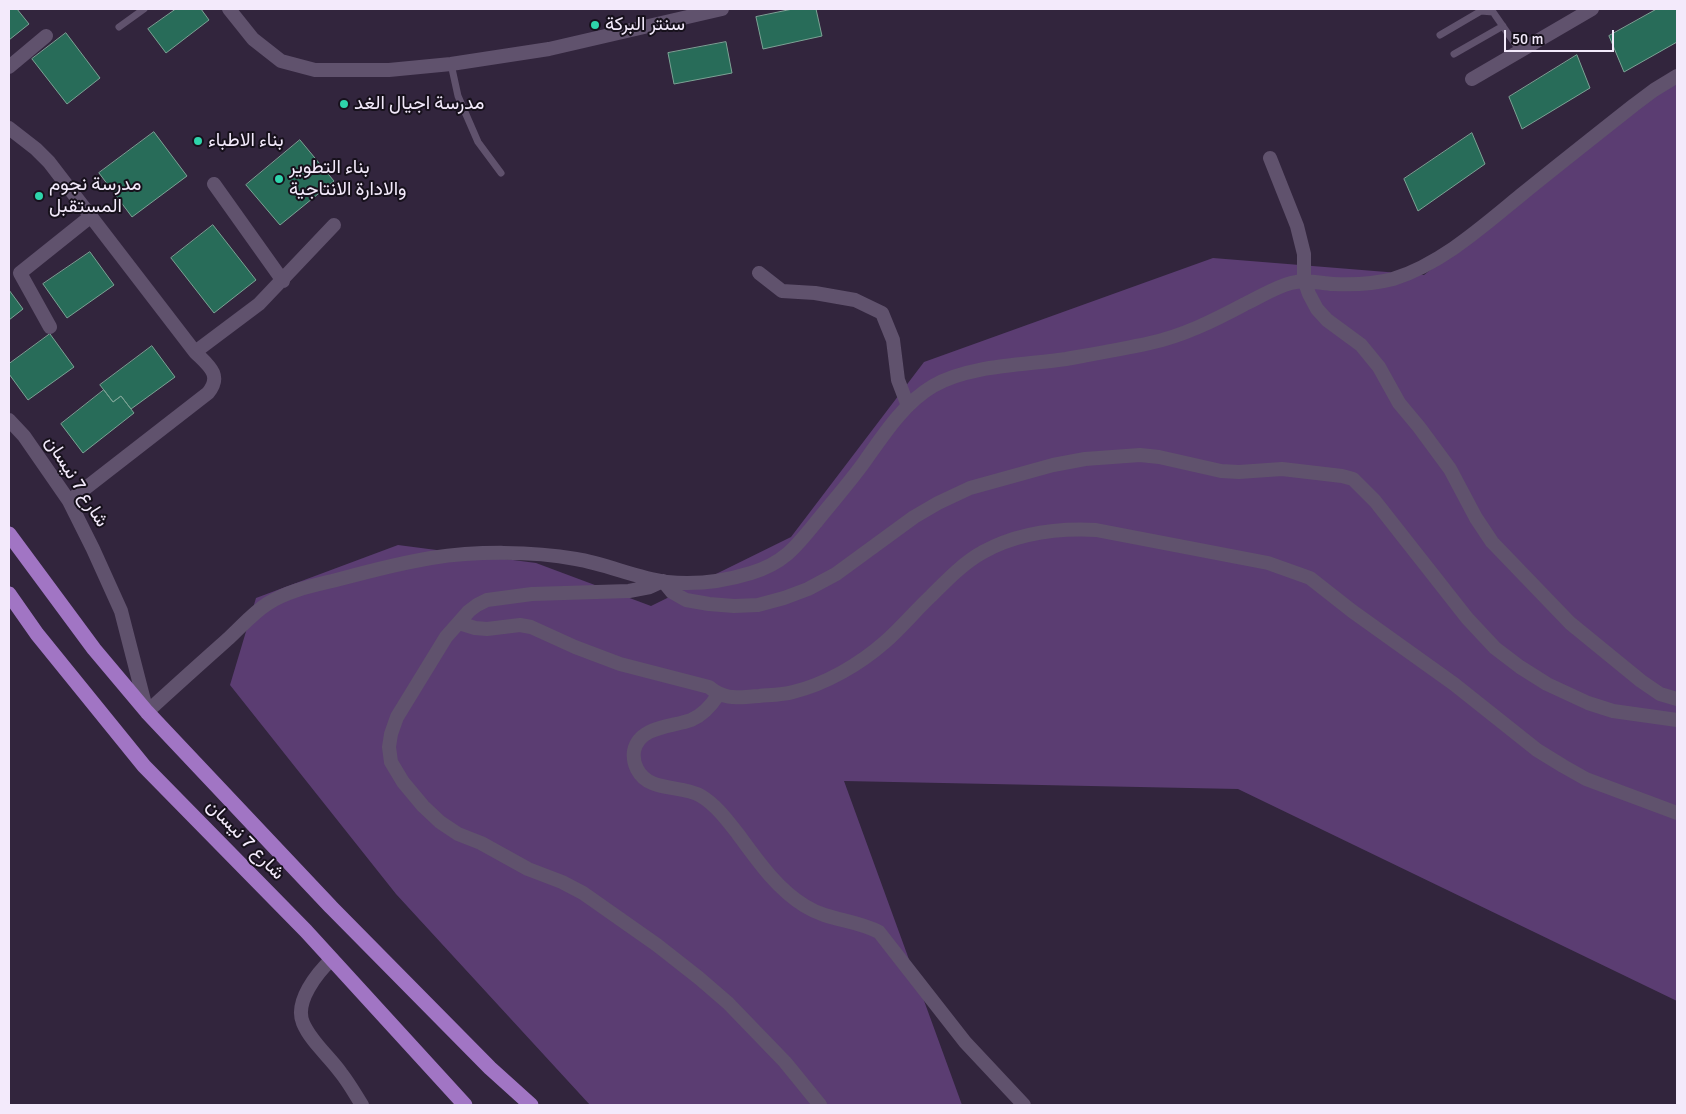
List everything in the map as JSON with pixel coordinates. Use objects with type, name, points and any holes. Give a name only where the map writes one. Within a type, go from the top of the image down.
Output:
[{"type":"main road","name":"شارع 7 نيسان","points":[[9,534],[94,649],[147,712],[331,907],[490,1068],[531,1105]]},
{"type":"main road","name":"شارع 7 نيسان","points":[[9,594],[37,634],[144,766],[306,931],[465,1105]]},
{"type":"street","points":[[229,9],[252,39],[281,61],[316,70],[389,70],[452,64],[549,49],[722,9]]},
{"type":"street","points":[[1472,79],[1592,9]]},
{"type":"street","points":[[9,67],[46,36]]},
{"type":"street","points":[[147,712],[264,606],[297,591],[342,578],[433,557],[511,554],[576,559],[663,581],[690,584],[721,580],[764,569],[781,560],[801,541],[865,461],[882,436],[908,406],[933,386],[945,380],[969,373],[1007,365],[1065,359],[1152,343],[1177,336],[1290,283],[1304,280],[1332,284],[1382,282],[1418,270],[1444,255],[1641,100],[1677,76]]},
{"type":"street","points":[[9,128],[25,139],[42,155],[195,352],[211,367],[214,373],[212,388],[208,393],[69,501]]},
{"type":"street","points":[[1270,158],[1297,226],[1304,254],[1304,280],[1317,309],[1327,320],[1360,345],[1379,367],[1399,403],[1450,469],[1476,518],[1492,542],[1577,629],[1641,681],[1660,694],[1677,699]]},
{"type":"street","points":[[214,184],[283,281]]},
{"type":"street","points":[[50,327],[20,273],[90,217]]},
{"type":"street","points":[[195,352],[245,316],[283,281],[334,225]]},
{"type":"street","points":[[759,273],[782,291],[815,293],[855,300],[882,314],[893,340],[898,380],[908,406]]},
{"type":"street","name":"شارع 7 نيسان","points":[[9,420],[24,436],[69,501],[122,611],[147,712]]},
{"type":"street","points":[[663,581],[672,592],[686,600],[709,604],[758,605],[784,598],[808,589],[836,574],[914,517],[970,488],[1053,465],[1085,460],[1140,455],[1159,457],[1221,471],[1239,472],[1282,469],[1342,476],[1352,479],[1375,501],[1467,618],[1495,648],[1520,668],[1547,684],[1588,703],[1613,711],[1677,720]]},
{"type":"street","points":[[460,623],[475,628],[487,629],[520,625],[531,627],[575,647],[620,664],[709,687],[718,695],[733,698],[791,693],[811,687],[866,658],[887,641],[941,586],[982,552],[1021,536],[1044,531],[1096,530],[1268,563],[1310,578],[1352,611],[1454,684],[1537,750],[1586,779],[1677,813]]},
{"type":"street","points":[[663,581],[650,587],[629,591],[532,594],[487,600],[469,611],[438,648],[397,718],[391,734],[389,747],[392,762],[404,782],[423,806],[440,822],[458,834],[481,843],[528,869],[583,892],[664,950],[728,1002],[785,1062],[820,1105]]},
{"type":"street","points":[[9,611],[25,617]]},
{"type":"street","points":[[718,695],[702,714],[691,720],[661,727],[647,733],[638,740],[634,750],[634,762],[639,773],[648,781],[658,786],[690,791],[702,796],[717,808],[778,883],[790,896],[804,906],[829,918],[859,923],[879,932],[965,1042],[1024,1105]]},
{"type":"street","points":[[332,959],[317,974],[302,1000],[302,1022],[310,1036],[341,1072],[362,1105]]},
{"type":"lane","points":[[119,27],[144,9]]},
{"type":"lane","points":[[1440,35],[1481,11],[1493,12],[1520,51]]},
{"type":"lane","points":[[1454,54],[1503,26]]},
{"type":"lane","points":[[452,64],[458,96],[478,142],[501,173]]},
{"type":"shaded area","points":[[1677,73],[1677,1001],[1238,789],[844,781],[962,1105],[590,1105],[396,894],[230,685],[256,598],[398,545],[536,563],[651,606],[791,537],[924,362],[1213,258],[1424,275]]},
{"type":"building","points":[[9,9],[17,9],[29,24],[9,40]]},
{"type":"building","points":[[176,9],[201,9],[209,20],[166,53],[148,29]]},
{"type":"building","points":[[793,9],[816,9],[822,36],[763,49],[756,17]]},
{"type":"building","points":[[1657,9],[1677,9],[1677,42],[1624,72],[1609,36]]},
{"type":"building","points":[[66,33],[100,78],[67,104],[32,59]]},
{"type":"building","points":[[726,42],[732,73],[674,84],[668,53]]},
{"type":"building","points":[[1577,55],[1590,88],[1522,129],[1509,97]]},
{"type":"building","points":[[154,132],[187,176],[132,217],[99,173]]},
{"type":"building","points":[[1472,133],[1485,164],[1418,211],[1404,179]]},
{"type":"building","points":[[300,140],[334,181],[280,225],[246,185]]},
{"type":"building","points":[[213,225],[256,280],[214,313],[171,258]]},
{"type":"building","points":[[90,252],[114,285],[67,318],[43,284]]},
{"type":"building","points":[[9,290],[23,309],[9,320]]},
{"type":"building","points":[[50,334],[74,367],[28,400],[9,374],[9,364]]},
{"type":"building","points":[[152,346],[175,377],[131,409],[121,396],[113,402],[100,385]]},
{"type":"building","points":[[104,390],[113,402],[121,396],[134,413],[83,453],[61,424]]},
{"type":"place","name":"سنتر البركة","points":[[595,25]]},
{"type":"place","name":"مدرسة اجيال الغد","points":[[344,104]]},
{"type":"place","name":"بناء الاطباء","points":[[198,141]]},
{"type":"place","name":"بناء التطوير والادارة الانتاجية","points":[[279,179]]},
{"type":"place","name":"مدرسة نجوم المستقبل","points":[[39,196]]}]
